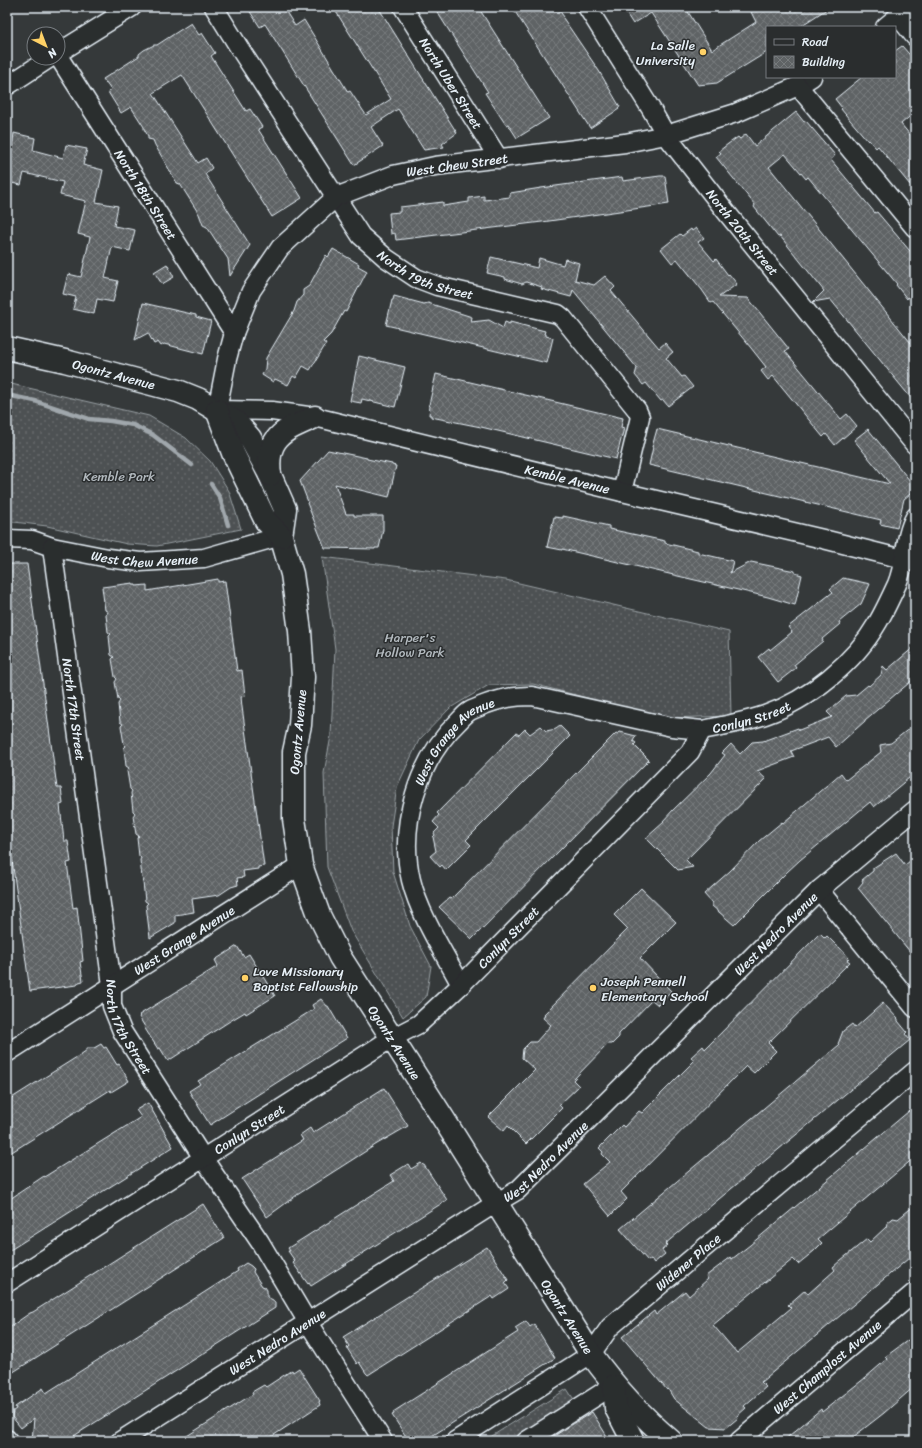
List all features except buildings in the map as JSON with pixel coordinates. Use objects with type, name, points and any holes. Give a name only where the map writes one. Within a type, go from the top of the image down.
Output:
[{"type":"main road","name":"Ogontz Avenue","points":[[7,348],[65,361],[178,391],[198,399],[236,422],[250,438],[270,475],[285,509],[281,536],[292,574],[301,646],[302,684],[300,725],[294,752],[293,775],[294,819],[301,865],[319,915],[340,957],[591,1354],[614,1385],[631,1404],[670,1441]]},
{"type":"main road","points":[[217,410],[233,453],[266,522],[281,536]]},
{"type":"main road","points":[[270,475],[268,462],[274,441],[294,426],[315,417]]},
{"type":"main road","points":[[614,1385],[616,1408],[633,1441]]},
{"type":"street","points":[[66,49],[132,7]]},
{"type":"street","name":"North 19th Street","points":[[214,7],[361,236],[386,258],[416,278],[437,286],[558,314],[563,318],[638,410],[640,417],[622,492]]},
{"type":"street","name":"North Uber Street","points":[[403,7],[499,159]]},
{"type":"street","name":"North 20th Street","points":[[587,7],[666,135],[727,213],[915,444]]},
{"type":"street","points":[[897,17],[915,37]]},
{"type":"street","points":[[7,86],[38,66]]},
{"type":"street","name":"North 18th Street","points":[[66,66],[234,333]]},
{"type":"street","points":[[666,135],[736,113],[805,81],[915,228]]},
{"type":"street","name":"West Chew Street","points":[[217,410],[227,359],[234,333],[251,291],[280,248],[336,197],[393,175],[435,166],[625,143],[666,135]]},
{"type":"street","name":"Kemble Avenue","points":[[217,410],[272,411],[315,417],[910,561]]},
{"type":"street","name":"Conlyn Street","points":[[7,1283],[392,1038],[419,1024],[461,984],[690,752],[702,730],[765,715],[790,704],[817,688],[840,668],[860,647],[878,623],[910,561],[908,538],[915,517]]},
{"type":"street","name":"West Chew Avenue","points":[[7,540],[32,540],[52,547],[108,558],[140,562],[204,558],[281,536]]},
{"type":"street","name":"North 17th Street","points":[[52,547],[112,985],[112,1006],[122,1030],[203,1158],[260,1242],[307,1321],[383,1441]]},
{"type":"street","name":"West Grange Avenue","points":[[461,984],[420,908],[411,882],[407,859],[407,836],[412,801],[426,765],[446,733],[470,711],[498,699],[515,696],[532,696],[672,727],[702,730]]},
{"type":"street","name":"West Nedro Avenue","points":[[120,1441],[307,1321],[496,1202],[518,1190],[819,890],[915,810]]},
{"type":"street","name":"West Grange Avenue","points":[[7,1052],[301,865]]},
{"type":"street","points":[[819,890],[915,1008]]},
{"type":"street","name":"Widener Place","points":[[455,1441],[591,1354],[610,1327],[915,1071]]},
{"type":"street","name":"West Champlost Avenue","points":[[739,1441],[915,1292]]},
{"type":"street","points":[[526,1441],[614,1385]]},
{"type":"green space","name":"Kemble Park","points":[[7,383],[149,416],[186,438],[210,461],[229,491],[241,529],[157,546],[127,544],[47,526],[14,522],[7,523]]},
{"type":"green space","name":"Harper's Hollow Park","points":[[322,557],[506,580],[729,632],[731,716],[665,718],[533,684],[489,685],[450,708],[419,740],[397,787],[391,826],[393,872],[410,926],[431,966],[426,997],[403,1017],[351,931],[327,867],[324,773],[331,736],[335,649]]},
{"type":"green space","points":[[567,1389],[575,1401],[511,1441],[484,1441]]},
{"type":"waterway","points":[[7,395],[35,401],[89,419],[133,425],[153,435],[192,465]]},
{"type":"waterway","points":[[211,484],[220,498],[228,525]]},
{"type":"place","name":"La Salle University","points":[[703,52]]},
{"type":"place","name":"Love Missionary Baptist Fellowship","points":[[245,978]]},
{"type":"place","name":"Joseph Pennell Elementary School","points":[[593,988]]}]
